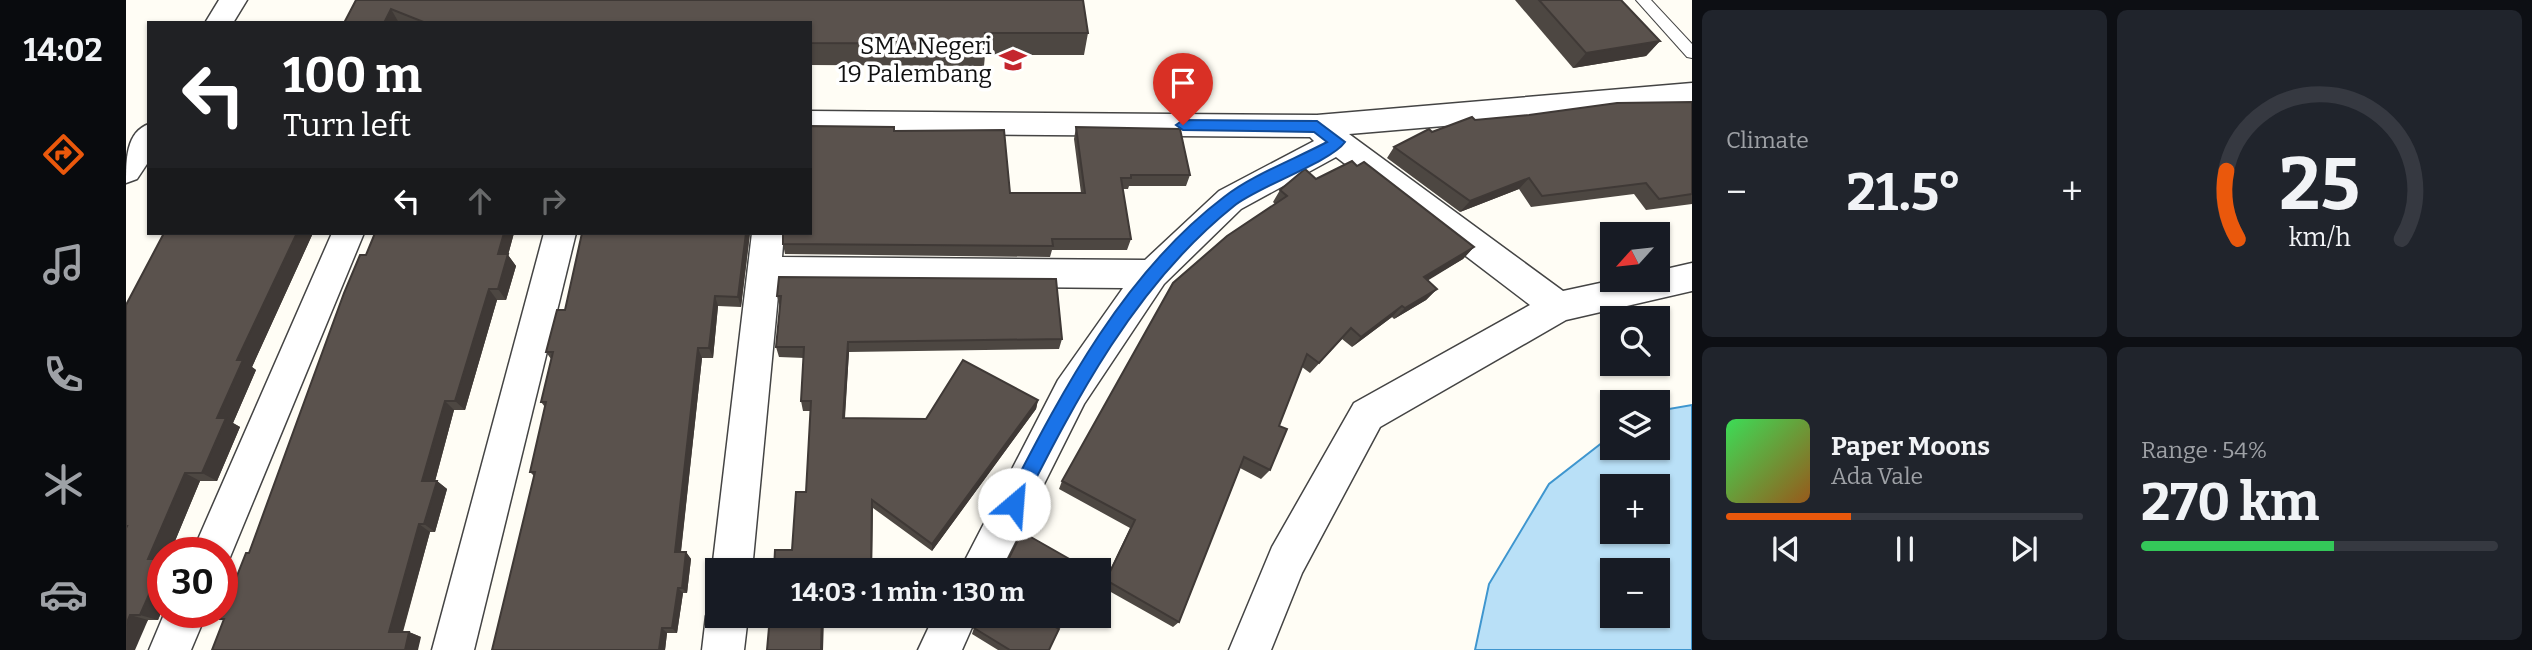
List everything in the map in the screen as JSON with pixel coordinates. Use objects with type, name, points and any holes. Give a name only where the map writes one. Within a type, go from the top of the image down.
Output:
[{"type":"street","points":[[220,21],[233,0]]},
{"type":"street","points":[[812,122],[1327,134],[1692,94]]},
{"type":"street","points":[[985,558],[1071,392],[1152,274],[1230,200],[1327,134]]},
{"type":"street","points":[[1327,134],[1558,307]]},
{"type":"street","points":[[126,171],[147,138]]},
{"type":"street","points":[[219,537],[347,235]]},
{"type":"street","points":[[453,650],[559,235]]},
{"type":"street","points":[[733,558],[768,235]]},
{"type":"street","points":[[764,271],[1152,274]]},
{"type":"street","points":[[1250,650],[1286,561],[1367,415],[1558,307],[1692,277]]},
{"type":"street","points":[[170,650],[180,628]]},
{"type":"street","points":[[723,650],[726,628]]},
{"type":"street","points":[[939,650],[950,628]]},
{"type":"lane","points":[[1643,0],[1692,53]]},
{"type":"water","points":[[1692,405],[1692,650],[1475,650],[1489,584],[1549,484],[1600,444],[1600,460],[1670,460],[1670,409]]},
{"type":"building","points":[[356,0],[1083,0],[1088,33],[985,33],[986,44],[812,43],[812,21],[421,21],[391,9],[385,21],[345,21]]},
{"type":"building","points":[[1539,0],[1621,0],[1660,41],[1586,53]]},
{"type":"building","points":[[1692,102],[1692,194],[1659,199],[1646,183],[1542,196],[1529,178],[1470,201],[1394,147],[1429,129],[1432,132],[1472,117],[1475,120],[1529,115],[1617,103]]},
{"type":"building","points":[[812,126],[894,127],[894,131],[1004,130],[1010,193],[1085,193],[1076,127],[1180,129],[1190,175],[1131,175],[1131,178],[1121,178],[1131,239],[1052,239],[1053,246],[783,244],[783,235],[812,235]]},
{"type":"building","points":[[1352,161],[1357,166],[1364,162],[1474,247],[1424,277],[1437,289],[1405,308],[1402,306],[1361,337],[1351,328],[1319,363],[1307,354],[1279,426],[1287,429],[1270,470],[1244,457],[1179,622],[1111,583],[1111,570],[1135,520],[1062,481],[1173,283],[1227,236],[1287,196],[1280,190],[1305,169],[1316,179]]},
{"type":"building","points":[[163,235],[296,235],[237,360],[243,360],[217,418],[226,418],[202,473],[185,473],[157,537],[147,537],[147,599],[140,615],[130,615],[126,625],[126,305]]},
{"type":"building","points":[[374,235],[503,235],[498,254],[508,254],[498,289],[489,289],[455,401],[445,401],[422,481],[437,481],[424,524],[419,524],[389,632],[409,632],[405,650],[212,650],[221,628],[238,628],[238,573],[246,553],[249,553],[360,255],[366,255]]},
{"type":"building","points":[[582,235],[746,235],[738,297],[715,296],[709,348],[698,348],[675,552],[686,552],[682,588],[678,588],[672,628],[662,628],[659,650],[492,650],[535,472],[530,472],[546,402],[541,402],[553,352],[546,352],[557,310],[565,310]]},
{"type":"building","points":[[779,277],[1056,279],[1062,339],[848,342],[843,418],[926,419],[963,360],[1038,400],[932,544],[872,500],[871,558],[775,558],[775,550],[792,550],[796,492],[806,492],[811,401],[801,401],[804,347],[776,347],[781,296],[777,296]]},
{"type":"building","points":[[1022,532],[1068,558],[1009,558]]},
{"type":"building","points":[[769,628],[822,628],[821,650],[767,650]]},
{"type":"building","points":[[974,628],[1059,629],[1049,650],[1010,650]]},
{"type":"place","name":"SMA Negeri 19 Palembang","points":[[1013,60]]},
{"type":"route","points":[[1014,504],[1071,392],[1152,274],[1230,200],[1338,142],[1317,127],[1183,125]]}]
